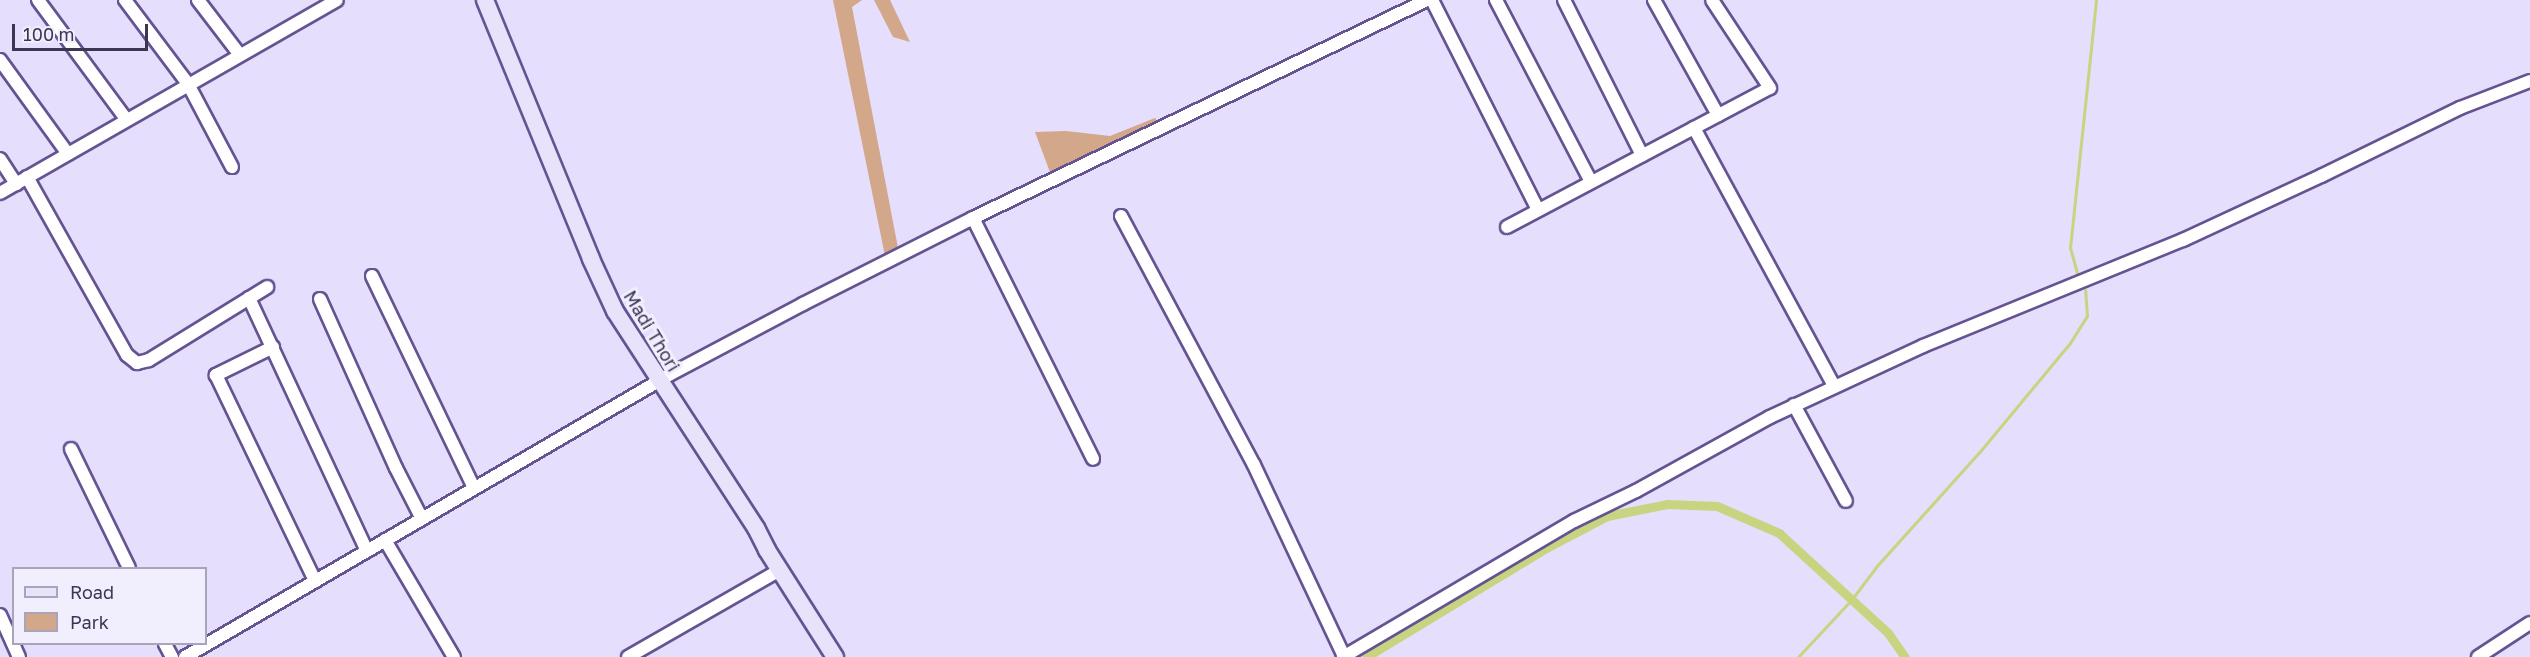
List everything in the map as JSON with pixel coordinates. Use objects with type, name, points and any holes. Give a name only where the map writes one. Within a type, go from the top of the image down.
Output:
[{"type":"main road","name":"Madi Thori","points":[[484,0],[591,259],[615,311],[658,381],[756,528],[835,657]]},
{"type":"street","points":[[38,0],[126,119]]},
{"type":"street","points":[[125,0],[188,84],[232,167]]},
{"type":"street","points":[[198,0],[240,55]]},
{"type":"street","points":[[0,193],[337,0]]},
{"type":"street","points":[[207,644],[658,381],[803,304],[973,218],[1430,0],[1538,210]]},
{"type":"street","points":[[1496,0],[1591,182]]},
{"type":"street","points":[[1564,0],[1642,155]]},
{"type":"street","points":[[1654,0],[1718,115]]},
{"type":"street","points":[[1507,226],[1770,88],[1712,0]]},
{"type":"street","points":[[0,60],[68,154]]},
{"type":"street","points":[[1121,216],[1254,465],[1343,657],[1574,521],[1794,405],[1923,346],[2183,240],[2321,176],[2433,120],[2530,81]]},
{"type":"street","points":[[1694,128],[1834,386]]},
{"type":"street","points":[[0,159],[22,180],[127,355],[137,363],[149,360],[267,287]]},
{"type":"street","points":[[973,218],[1093,459]]},
{"type":"street","points":[[372,276],[474,488]]},
{"type":"street","points":[[249,298],[367,551]]},
{"type":"street","points":[[320,299],[422,519]]},
{"type":"street","points":[[273,347],[216,375],[315,581]]},
{"type":"street","points":[[1794,405],[1845,501]]},
{"type":"street","points":[[72,449],[129,567]]},
{"type":"street","points":[[386,540],[454,657]]},
{"type":"street","points":[[628,657],[780,570]]},
{"type":"street","points":[[0,615],[12,642]]},
{"type":"street","points":[[2478,657],[2530,623]]},
{"type":"street","points":[[185,657],[206,645]]},
{"type":"green space","points":[[833,0],[862,0],[852,7],[898,248],[885,256]]},
{"type":"green space","points":[[874,0],[890,0],[910,42],[893,37]]},
{"type":"green space","points":[[1155,118],[1159,124],[1051,175],[1035,132],[1066,131],[1110,136]]},
{"type":"waterway","points":[[2078,277],[2070,248],[2096,0]]},
{"type":"waterway","points":[[1798,657],[1852,599],[1875,568],[1982,449],[2070,343],[2087,316],[2085,290]]},
{"type":"waterway","points":[[1366,657],[1546,548],[1607,516],[1667,504],[1717,506],[1779,533],[1888,633],[1905,657]]}]
